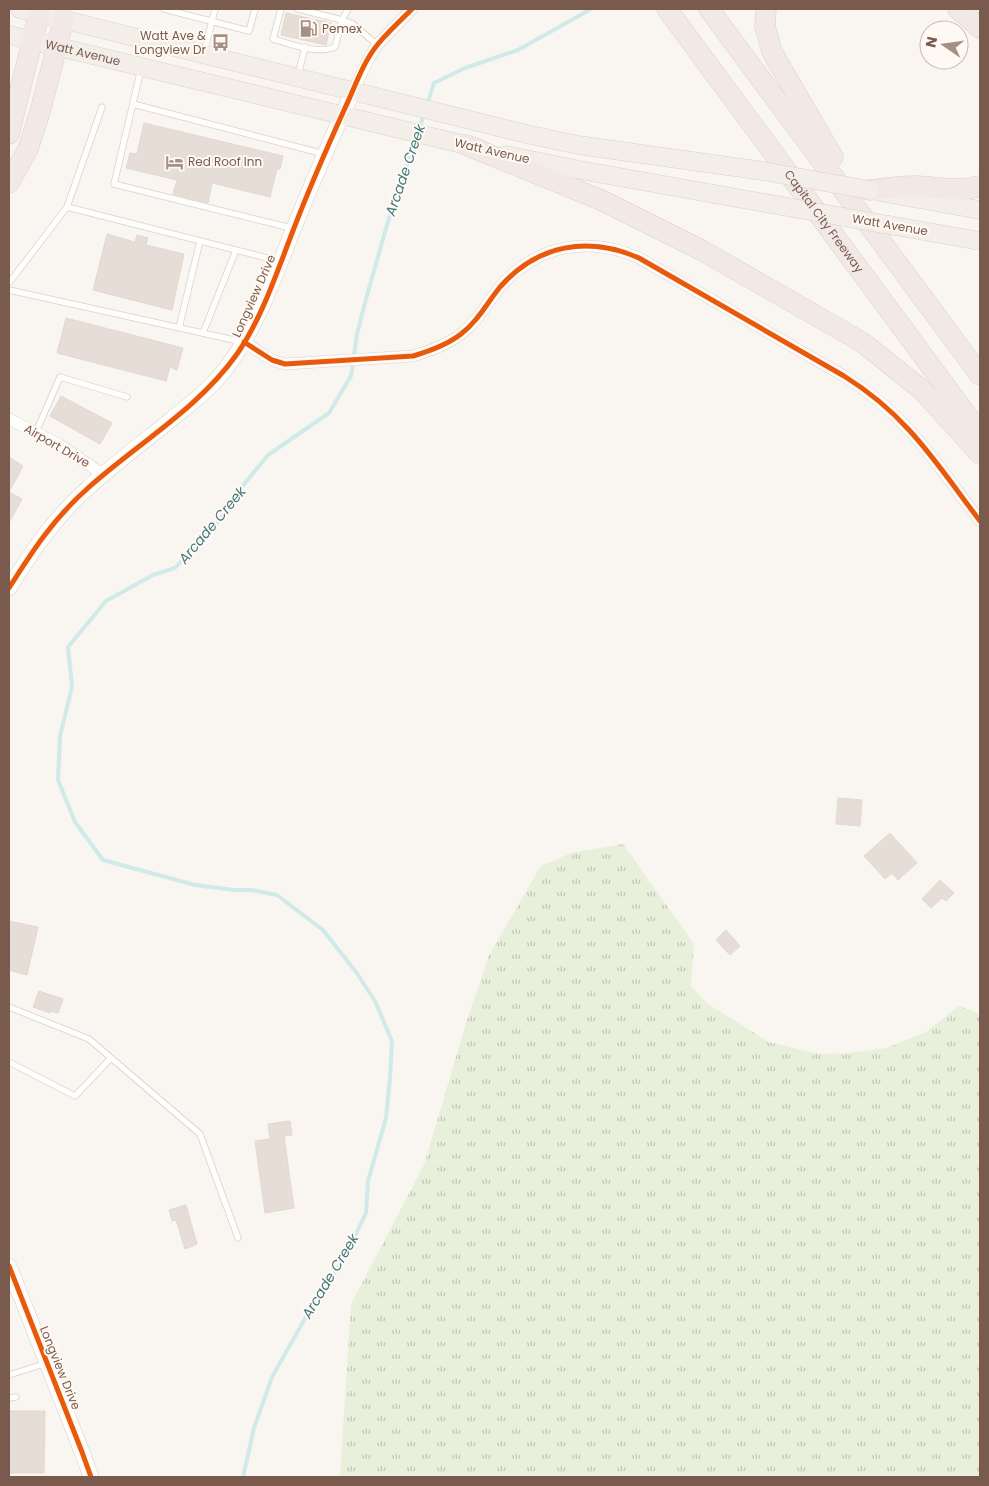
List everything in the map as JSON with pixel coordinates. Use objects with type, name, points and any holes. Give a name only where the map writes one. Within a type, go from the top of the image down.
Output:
[{"type":"highway","name":"Capital City Freeway","points":[[667,9],[980,433]]},
{"type":"highway","points":[[709,9],[884,232]]},
{"type":"highway","points":[[766,9],[765,26],[772,52],[884,232],[980,375]]},
{"type":"highway","points":[[958,9],[980,28]]},
{"type":"highway","points":[[9,134],[32,40],[30,11]]},
{"type":"highway","points":[[9,183],[28,149],[40,112],[64,19]]},
{"type":"highway","points":[[460,144],[593,197],[678,238],[862,342],[922,390],[980,454]]},
{"type":"highway","points":[[869,190],[915,186],[946,190],[969,189],[980,186]]},
{"type":"main road","name":"Watt Avenue","points":[[30,11],[467,119],[578,144],[763,171],[980,210]]},
{"type":"main road","name":"Watt Avenue","points":[[9,34],[523,159],[793,208],[884,232],[980,241]]},
{"type":"street","name":"Longview Drive","points":[[9,588],[32,550],[66,509],[104,474],[200,396],[218,378],[244,342],[259,314],[325,154],[368,60],[378,45],[412,9]]},
{"type":"street","points":[[244,342],[272,360],[286,364],[413,356],[429,352],[446,344],[460,334],[478,318],[511,276],[520,268],[543,255],[575,246],[596,246],[617,250],[639,258],[858,385],[908,429],[980,521]]},
{"type":"street","name":"Airport Drive","points":[[9,419],[60,445],[104,474]]},
{"type":"street","name":"Longview Drive","points":[[9,1267],[91,1477]]},
{"type":"lane","points":[[164,9],[249,31],[255,9]]},
{"type":"lane","points":[[204,54],[215,9]]},
{"type":"lane","points":[[281,9],[273,38],[305,47],[326,50],[335,46],[342,20],[348,9]]},
{"type":"lane","points":[[298,9],[353,24],[378,45]]},
{"type":"lane","points":[[297,77],[305,47]]},
{"type":"lane","points":[[141,67],[114,184],[294,229]]},
{"type":"lane","points":[[133,104],[325,154]]},
{"type":"lane","points":[[9,283],[67,207],[102,107]]},
{"type":"lane","points":[[67,207],[281,262]]},
{"type":"lane","points":[[179,328],[200,241]]},
{"type":"lane","points":[[203,333],[236,250]]},
{"type":"lane","points":[[9,290],[244,342]]},
{"type":"lane","points":[[36,432],[60,377],[127,397]]},
{"type":"lane","points":[[9,1007],[89,1039],[200,1134],[238,1238]]},
{"type":"lane","points":[[9,1062],[75,1096],[111,1058]]},
{"type":"lane","points":[[9,1375],[47,1363]]},
{"type":"lane","points":[[9,1398],[16,1397]]},
{"type":"green space","points":[[623,844],[694,944],[691,986],[708,1004],[769,1042],[819,1054],[849,1053],[886,1048],[926,1032],[959,1006],[980,1014],[980,1477],[340,1477],[351,1304],[424,1165],[467,1020],[489,955],[541,866],[571,853]]},
{"type":"building","points":[[286,13],[331,23],[326,45],[281,35]]},
{"type":"building","name":"Red Roof Inn","points":[[144,123],[283,156],[280,169],[277,169],[270,197],[212,183],[208,203],[173,194],[177,180],[126,168],[130,153],[137,154]]},
{"type":"building","points":[[107,234],[135,242],[137,235],[148,238],[146,245],[184,254],[172,310],[93,290]]},
{"type":"building","points":[[66,318],[183,348],[177,370],[170,367],[166,381],[57,353]]},
{"type":"building","points":[[61,396],[112,423],[100,444],[50,416]]},
{"type":"building","points":[[9,457],[23,466],[9,492]]},
{"type":"building","points":[[9,492],[22,499],[9,523]]},
{"type":"building","points":[[838,798],[862,800],[860,826],[836,824]]},
{"type":"building","points":[[890,833],[917,863],[898,880],[892,873],[885,879],[864,856]]},
{"type":"building","points":[[940,880],[954,893],[946,901],[942,898],[931,908],[922,899]]},
{"type":"building","points":[[9,921],[38,927],[27,975],[9,970]]},
{"type":"building","points":[[726,930],[740,946],[730,955],[716,940]]},
{"type":"building","points":[[39,991],[63,999],[58,1013],[51,1011],[50,1013],[33,1007]]},
{"type":"building","points":[[290,1121],[292,1135],[284,1136],[294,1208],[265,1213],[255,1141],[270,1139],[268,1124]]},
{"type":"building","points":[[186,1205],[197,1244],[185,1249],[176,1220],[172,1221],[169,1210]]},
{"type":"building","points":[[9,1411],[45,1411],[44,1473],[9,1473]]},
{"type":"waterway","name":"Arcade Creek","points":[[427,105],[434,83],[465,68],[518,50],[591,9]]},
{"type":"waterway","name":"Arcade Creek","points":[[419,129],[424,114]]},
{"type":"waterway","name":"Arcade Creek","points":[[243,1477],[254,1428],[272,1377],[307,1315],[345,1257],[366,1213],[368,1181],[386,1118],[392,1041],[375,1001],[356,972],[323,930],[277,895],[251,890],[234,890],[195,885],[103,860],[75,822],[58,780],[60,736],[72,687],[68,647],[106,601],[153,575],[175,568],[218,522],[241,488],[268,455],[329,413],[351,376],[357,334],[366,299],[387,225],[416,138]]},
{"type":"cycle path","points":[[9,588],[45,535],[76,499],[186,409],[221,374],[237,354],[253,328],[266,299],[330,141],[364,67],[378,44],[412,9]]},
{"type":"cycle path","points":[[244,342],[272,360],[285,364],[413,356],[438,347],[461,334],[477,318],[500,287],[530,262],[547,253],[564,248],[582,246],[620,251],[639,258],[844,376],[870,394],[902,422],[919,441],[980,521]]},
{"type":"cycle path","points":[[9,1266],[91,1477]]},
{"type":"place","name":"Pemex","points":[[308,29]]},
{"type":"place","name":"Watt Ave & Longview Dr","points":[[220,43]]},
{"type":"place","name":"Red Roof Inn","points":[[174,162]]}]
